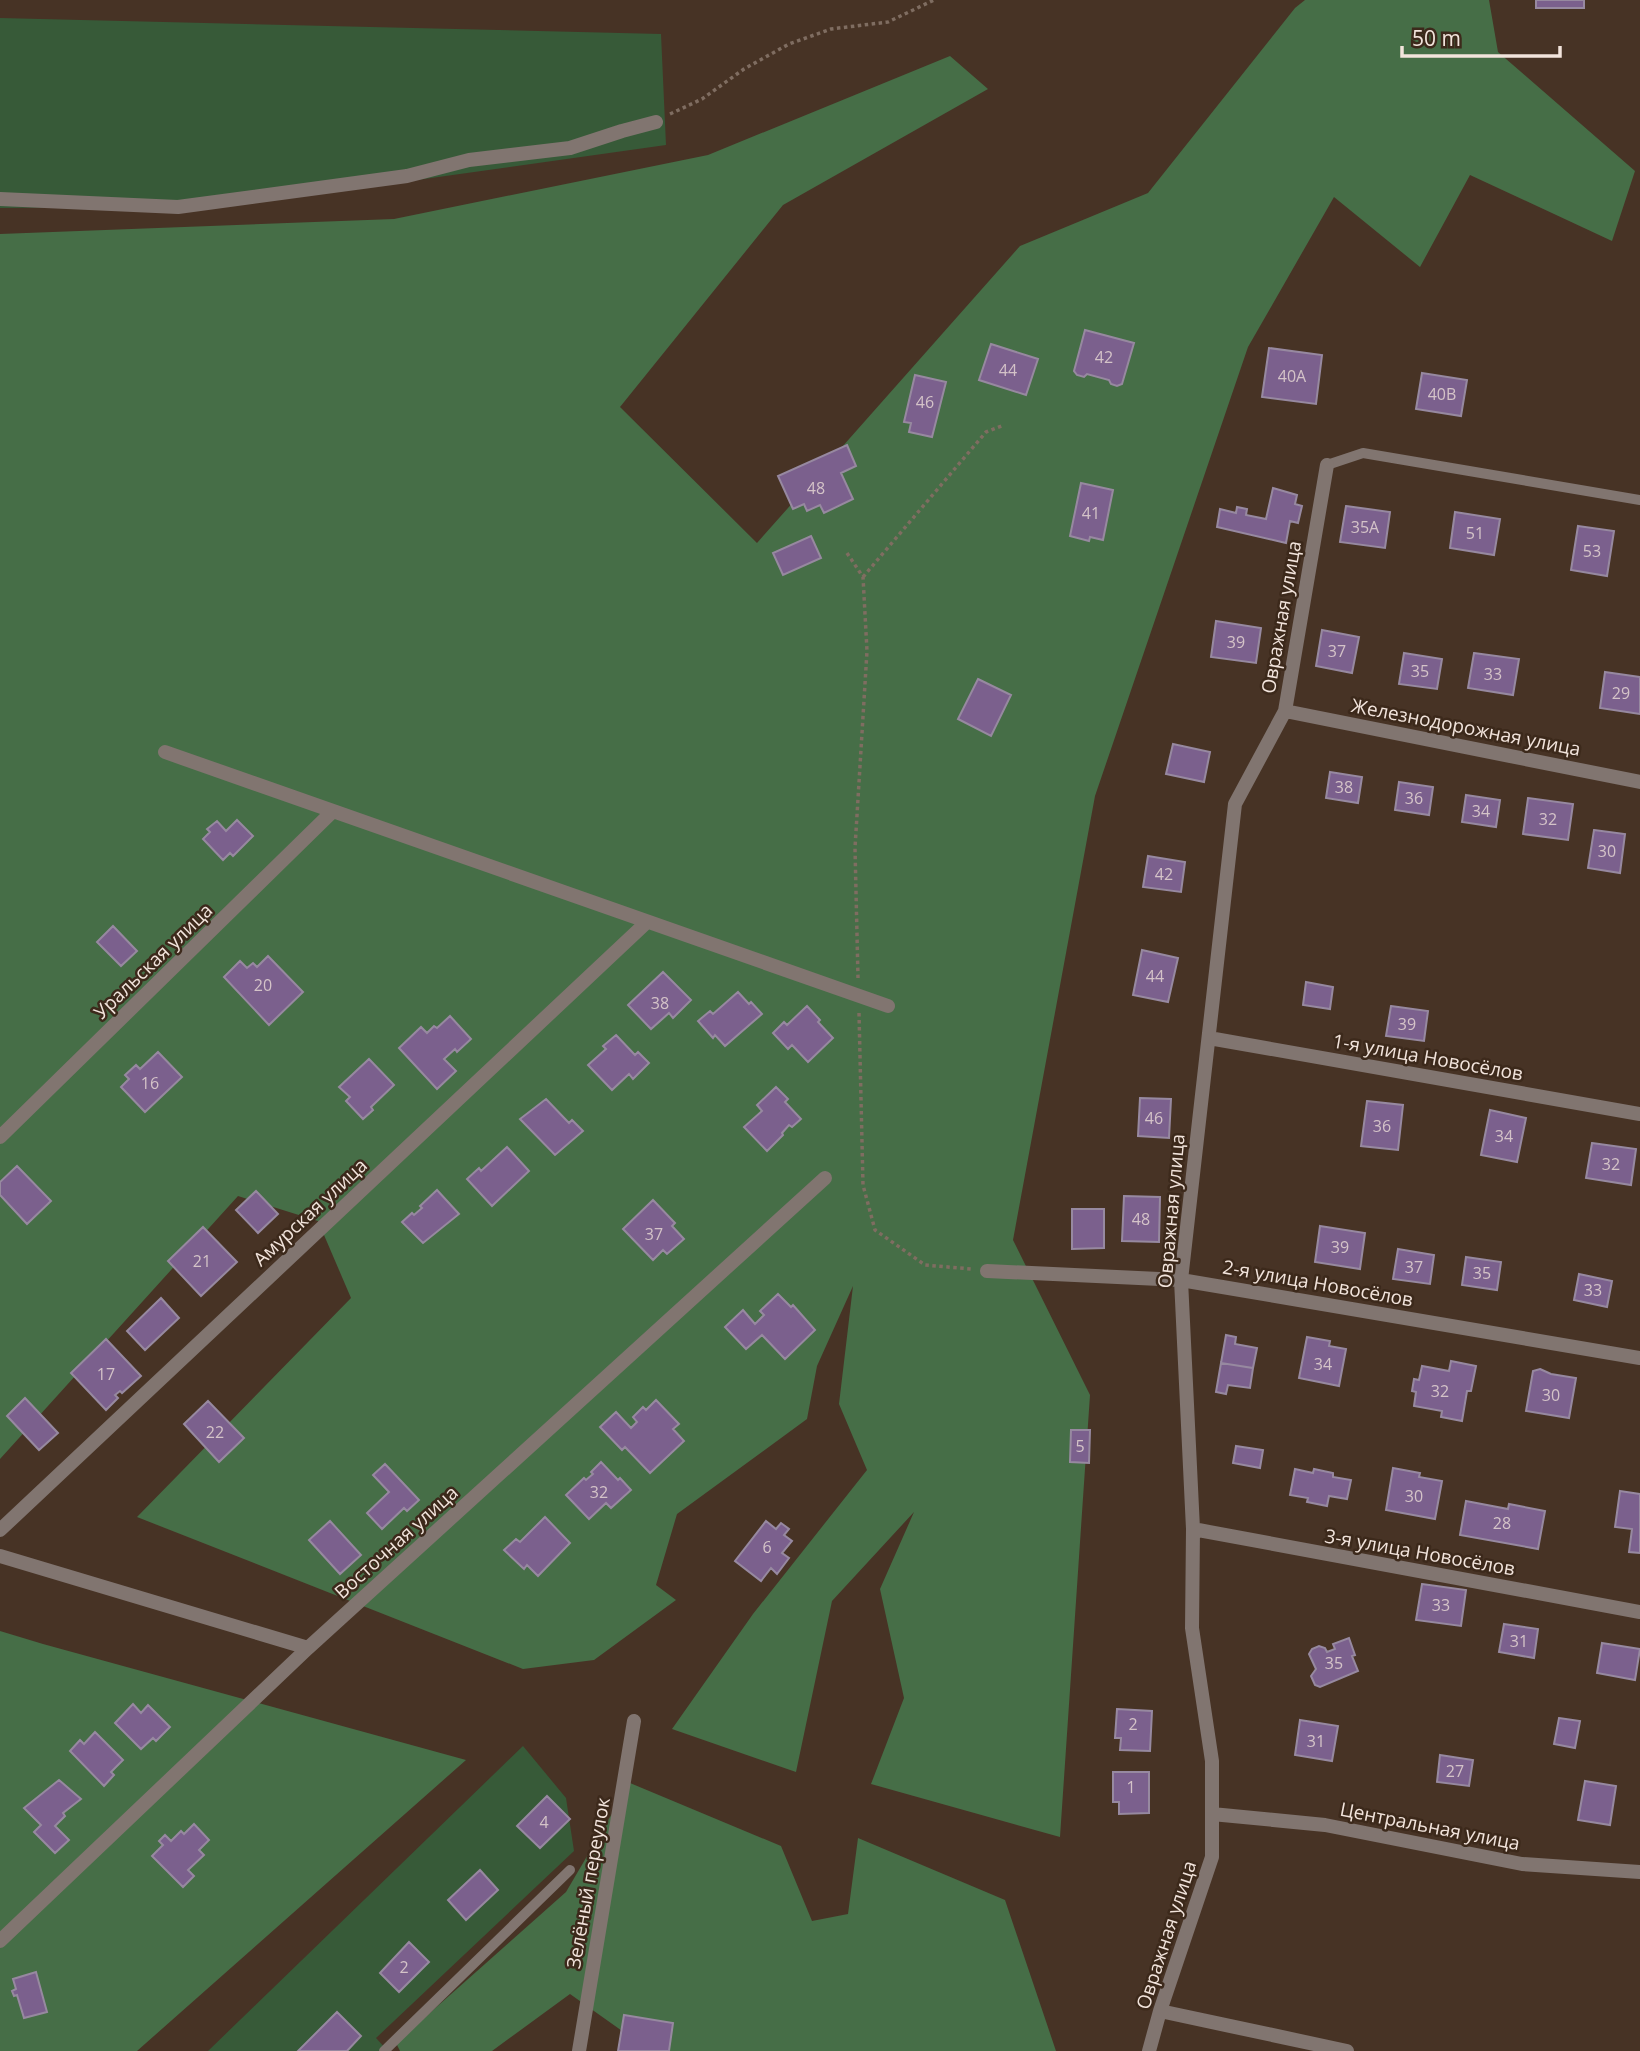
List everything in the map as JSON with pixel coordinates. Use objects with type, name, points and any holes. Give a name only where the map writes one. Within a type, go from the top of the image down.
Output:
[{"type":"street","points":[[0,199],[177,207],[407,176],[469,160],[570,149],[656,122]]},
{"type":"street","name":"Овражная улица","points":[[1149,2051],[1212,1857],[1212,1761],[1192,1628],[1192,1530],[1181,1280],[1235,804],[1285,711],[1326,465]]},
{"type":"street","name":"Железнодорожная улица","points":[[1285,711],[1640,782]]},
{"type":"street","points":[[165,752],[888,1006]]},
{"type":"street","name":"Уральская улица","points":[[0,1137],[332,812]]},
{"type":"street","name":"Амурская улица","points":[[0,1530],[647,922]]},
{"type":"street","name":"1-я улица Новосёлов","points":[[1209,1038],[1640,1114]]},
{"type":"street","name":"Восточная улица","points":[[0,1941],[308,1648],[825,1178]]},
{"type":"street","name":"2-я улица Новосёлов","points":[[986,1270],[1181,1280],[1640,1358]]},
{"type":"street","name":"3-я улица Новосёлов","points":[[1192,1530],[1640,1612]]},
{"type":"street","points":[[0,1556],[308,1648]]},
{"type":"street","name":"Зелёный переулок","points":[[579,2051],[634,1721]]},
{"type":"street","name":"Центральная улица","points":[[1212,1814],[1325,1825],[1522,1864],[1640,1872]]},
{"type":"street","points":[[1160,2011],[1348,2051]]},
{"type":"lane","points":[[1326,465],[1363,453],[1640,500]]},
{"type":"lane","points":[[384,2051],[570,1870]]},
{"type":"path","points":[[656,122],[702,99],[744,69],[789,44],[831,29],[888,22],[933,0]]},
{"type":"path","points":[[863,577],[986,432],[1004,425]]},
{"type":"path","points":[[847,553],[863,577],[867,651],[855,848],[858,983]]},
{"type":"path","points":[[859,1010],[863,1185],[875,1230],[925,1265],[986,1270]]},
{"type":"green space","points":[[1305,0],[1489,0],[1498,52],[1635,171],[1612,241],[1470,175],[1420,267],[1334,197],[1248,347],[1095,796],[1013,1240],[1090,1395],[1060,1837],[871,1784],[904,1698],[880,1589],[914,1512],[832,1601],[796,1772],[672,1729],[753,1614],[867,1470],[839,1404],[853,1286],[817,1366],[807,1419],[677,1514],[656,1585],[676,1600],[594,1660],[523,1669],[137,1517],[351,1298],[318,1221],[238,1196],[0,1459],[0,234],[394,219],[708,155],[950,56],[988,89],[783,205],[620,407],[757,543],[1020,246],[1148,193],[1295,8]]},
{"type":"green space","points":[[0,18],[661,34],[666,145],[231,206],[0,208]]},
{"type":"green space","points":[[0,1631],[466,1760],[137,2051],[0,2051]]},
{"type":"green space","points":[[523,1746],[566,1798],[574,1851],[376,2038],[388,2051],[208,2051]]},
{"type":"green space","points":[[630,1783],[781,1846],[812,1921],[848,1914],[858,1838],[1005,1900],[1056,2051],[618,2051],[625,2033],[570,1994],[492,2051],[400,2051],[396,2043],[566,1892]]},
{"type":"building","points":[[1536,0],[1584,0],[1584,8],[1536,8]]},
{"type":"building","points":[[1085,330],[1134,343],[1122,384],[1117,386],[1109,380],[1087,374],[1084,377],[1074,371]]},
{"type":"building","points":[[991,344],[1038,359],[1026,395],[979,380]]},
{"type":"building","points":[[1269,348],[1322,355],[1316,404],[1262,397]]},
{"type":"building","points":[[1422,373],[1467,380],[1461,416],[1416,409]]},
{"type":"building","points":[[915,375],[946,382],[932,437],[909,432],[911,423],[904,422]]},
{"type":"building","points":[[847,445],[856,466],[841,473],[853,499],[824,513],[820,505],[807,511],[804,504],[793,509],[778,476]]},
{"type":"building","points":[[1081,483],[1113,490],[1103,540],[1090,537],[1089,541],[1070,536]]},
{"type":"building","points":[[1273,488],[1297,495],[1295,504],[1302,506],[1298,523],[1290,521],[1286,543],[1217,527],[1220,509],[1236,513],[1237,507],[1247,509],[1246,515],[1266,519]]},
{"type":"building","points":[[1346,506],[1390,512],[1385,548],[1340,542]]},
{"type":"building","points":[[1455,512],[1500,519],[1494,555],[1450,548]]},
{"type":"building","points":[[1578,526],[1614,531],[1607,576],[1571,570]]},
{"type":"building","points":[[811,536],[821,558],[783,575],[773,553]]},
{"type":"building","points":[[1216,621],[1261,628],[1256,663],[1211,657]]},
{"type":"building","points":[[1322,630],[1359,637],[1352,673],[1316,666]]},
{"type":"building","points":[[1404,653],[1442,659],[1437,689],[1399,684]]},
{"type":"building","points":[[1474,653],[1519,659],[1513,695],[1468,688]]},
{"type":"building","points":[[1605,672],[1640,677],[1640,714],[1600,708]]},
{"type":"building","points":[[978,679],[1011,695],[991,736],[958,719]]},
{"type":"building","points":[[1173,744],[1210,752],[1204,782],[1166,774]]},
{"type":"building","points":[[1330,772],[1362,777],[1358,803],[1326,798]]},
{"type":"building","points":[[1399,782],[1433,787],[1429,815],[1395,810]]},
{"type":"building","points":[[1466,795],[1500,800],[1496,827],[1462,822]]},
{"type":"building","points":[[1528,798],[1573,804],[1568,840],[1523,834]]},
{"type":"building","points":[[237,820],[253,836],[233,856],[230,853],[223,860],[203,839],[210,832],[207,829],[217,821],[226,831]]},
{"type":"building","points":[[1594,830],[1625,834],[1620,873],[1588,868]]},
{"type":"building","points":[[1148,856],[1185,862],[1181,892],[1143,887]]},
{"type":"building","points":[[113,926],[137,951],[121,966],[97,942]]},
{"type":"building","points":[[1142,950],[1178,958],[1168,1002],[1133,995]]},
{"type":"building","points":[[268,956],[303,992],[269,1025],[224,977],[240,961],[247,968],[253,963],[257,967]]},
{"type":"building","points":[[663,972],[691,1000],[673,1018],[669,1013],[651,1029],[628,1005]]},
{"type":"building","points":[[1306,982],[1333,987],[1330,1009],[1303,1005]]},
{"type":"building","points":[[738,992],[762,1014],[725,1046],[715,1035],[713,1038],[698,1021],[710,1011],[713,1014]]},
{"type":"building","points":[[807,1006],[833,1038],[808,1062],[792,1045],[788,1049],[773,1033],[784,1022],[787,1025]]},
{"type":"building","points":[[1391,1006],[1428,1011],[1424,1041],[1386,1036]]},
{"type":"building","points":[[450,1016],[471,1039],[457,1052],[455,1049],[444,1059],[456,1071],[437,1089],[399,1048],[421,1027],[427,1033]]},
{"type":"building","points":[[616,1035],[635,1055],[638,1052],[649,1063],[633,1079],[629,1074],[612,1090],[588,1065],[606,1049],[603,1046]]},
{"type":"building","points":[[158,1052],[182,1077],[145,1112],[121,1087],[129,1079],[125,1075],[136,1065],[140,1069]]},
{"type":"building","points":[[369,1059],[394,1085],[371,1107],[373,1110],[363,1119],[346,1101],[350,1097],[339,1087]]},
{"type":"building","points":[[776,1087],[788,1099],[785,1102],[801,1119],[792,1127],[789,1125],[767,1151],[744,1127],[762,1111],[757,1105]]},
{"type":"building","points":[[1140,1098],[1171,1099],[1169,1138],[1138,1136]]},
{"type":"building","points":[[546,1099],[569,1123],[572,1120],[583,1131],[555,1155],[520,1119]]},
{"type":"building","points":[[1367,1101],[1403,1105],[1398,1150],[1361,1146]]},
{"type":"building","points":[[1490,1110],[1526,1118],[1517,1162],[1481,1155]]},
{"type":"building","points":[[1592,1143],[1636,1149],[1631,1185],[1586,1178]]},
{"type":"building","points":[[507,1147],[529,1171],[492,1206],[467,1179],[479,1168],[481,1171]]},
{"type":"building","points":[[17,1166],[51,1201],[27,1224],[0,1195],[0,1182]]},
{"type":"building","points":[[437,1190],[459,1214],[423,1243],[402,1222],[422,1208],[420,1206]]},
{"type":"building","points":[[256,1191],[278,1214],[258,1233],[236,1210]]},
{"type":"building","points":[[1124,1196],[1160,1197],[1159,1242],[1122,1241]]},
{"type":"building","points":[[653,1200],[675,1223],[672,1226],[684,1239],[667,1254],[663,1250],[653,1260],[623,1229]]},
{"type":"building","points":[[1072,1209],[1104,1209],[1104,1248],[1072,1249]]},
{"type":"building","points":[[1320,1226],[1365,1233],[1360,1269],[1315,1262]]},
{"type":"building","points":[[203,1227],[237,1262],[201,1296],[168,1261]]},
{"type":"building","points":[[1398,1249],[1434,1255],[1430,1284],[1393,1279]]},
{"type":"building","points":[[1466,1257],[1501,1262],[1497,1290],[1462,1285]]},
{"type":"building","points":[[1579,1274],[1612,1281],[1607,1307],[1574,1300]]},
{"type":"building","points":[[778,1294],[791,1307],[793,1305],[815,1330],[785,1359],[762,1335],[746,1349],[725,1327],[743,1310],[755,1324],[764,1315],[760,1311]]},
{"type":"building","points":[[161,1298],[179,1318],[145,1350],[127,1331]]},
{"type":"building","points":[[1226,1335],[1236,1337],[1235,1344],[1257,1348],[1253,1368],[1221,1363]]},
{"type":"building","points":[[1307,1337],[1330,1341],[1329,1346],[1346,1349],[1339,1386],[1299,1378]]},
{"type":"building","points":[[106,1339],[141,1376],[122,1393],[120,1391],[115,1395],[118,1398],[106,1410],[71,1373]]},
{"type":"building","points":[[1451,1361],[1476,1366],[1471,1391],[1467,1391],[1462,1421],[1441,1417],[1442,1411],[1414,1406],[1414,1379],[1419,1380],[1422,1366],[1449,1371]]},
{"type":"building","points":[[1221,1363],[1253,1368],[1250,1388],[1228,1385],[1226,1394],[1216,1392]]},
{"type":"building","points":[[1540,1369],[1551,1374],[1576,1378],[1569,1418],[1526,1411],[1533,1371]]},
{"type":"building","points":[[25,1398],[58,1433],[39,1450],[7,1416]]},
{"type":"building","points":[[656,1400],[679,1424],[673,1429],[684,1441],[650,1473],[625,1447],[622,1450],[600,1427],[616,1412],[631,1428],[637,1422],[633,1417]]},
{"type":"building","points":[[208,1401],[244,1438],[219,1462],[184,1424]]},
{"type":"building","points":[[1071,1430],[1090,1430],[1089,1463],[1070,1462]]},
{"type":"building","points":[[1236,1446],[1263,1450],[1260,1468],[1233,1463]]},
{"type":"building","points":[[601,1462],[631,1490],[611,1508],[606,1503],[589,1519],[566,1495],[584,1478],[586,1480],[593,1474],[591,1472]]},
{"type":"building","points":[[385,1464],[419,1500],[407,1511],[404,1508],[382,1529],[367,1513],[389,1492],[373,1475]]},
{"type":"building","points":[[1393,1468],[1442,1481],[1435,1519],[1386,1510]]},
{"type":"building","points":[[1295,1469],[1313,1473],[1314,1469],[1333,1473],[1333,1477],[1351,1480],[1347,1499],[1329,1496],[1327,1506],[1307,1502],[1308,1498],[1290,1495]]},
{"type":"building","points":[[1620,1491],[1640,1494],[1640,1553],[1629,1552],[1632,1529],[1615,1527]]},
{"type":"building","points":[[1466,1501],[1508,1509],[1509,1504],[1545,1511],[1538,1549],[1460,1535]]},
{"type":"building","points":[[545,1517],[570,1543],[538,1576],[527,1565],[524,1569],[504,1550],[516,1539],[520,1542]]},
{"type":"building","points":[[330,1521],[361,1555],[340,1574],[309,1540]]},
{"type":"building","points":[[766,1521],[776,1529],[781,1523],[789,1529],[784,1535],[792,1541],[782,1553],[789,1558],[777,1574],[771,1568],[761,1581],[735,1561]]},
{"type":"building","points":[[1422,1584],[1466,1590],[1461,1626],[1416,1620]]},
{"type":"building","points":[[1504,1624],[1538,1629],[1534,1658],[1499,1652]]},
{"type":"building","points":[[1349,1638],[1358,1671],[1320,1687],[1315,1685],[1311,1676],[1316,1669],[1309,1654],[1312,1649],[1319,1646],[1327,1652],[1335,1649],[1333,1644]]},
{"type":"building","points":[[1602,1643],[1640,1649],[1635,1680],[1597,1673]]},
{"type":"building","points":[[133,1704],[141,1713],[148,1705],[170,1727],[156,1741],[153,1738],[141,1749],[115,1723]]},
{"type":"building","points":[[1117,1709],[1152,1711],[1150,1751],[1120,1750],[1121,1738],[1115,1738]]},
{"type":"building","points":[[1559,1718],[1580,1721],[1575,1748],[1554,1744]]},
{"type":"building","points":[[1300,1720],[1338,1726],[1332,1761],[1295,1755]]},
{"type":"building","points":[[95,1732],[123,1760],[111,1772],[114,1775],[104,1786],[70,1751],[80,1740],[84,1744]]},
{"type":"building","points":[[1440,1755],[1473,1760],[1469,1786],[1437,1782]]},
{"type":"building","points":[[1113,1772],[1149,1772],[1149,1813],[1119,1814],[1119,1802],[1113,1802]]},
{"type":"building","points":[[59,1780],[81,1799],[63,1813],[65,1816],[55,1826],[69,1840],[55,1853],[34,1832],[41,1825],[24,1808]]},
{"type":"building","points":[[1585,1781],[1616,1786],[1610,1825],[1578,1820]]},
{"type":"building","points":[[547,1796],[570,1819],[540,1848],[517,1826]]},
{"type":"building","points":[[194,1824],[209,1840],[199,1850],[204,1855],[188,1870],[194,1876],[183,1887],[152,1856],[163,1845],[159,1841],[165,1835],[171,1841]]},
{"type":"building","points":[[480,1870],[498,1890],[466,1920],[448,1900]]},
{"type":"building","points":[[409,1942],[429,1962],[399,1992],[380,1973]]},
{"type":"building","points":[[36,1972],[47,2012],[24,2018],[17,1995],[14,1996],[12,1991],[16,1989],[13,1979]]},
{"type":"building","points":[[337,2012],[361,2036],[347,2051],[298,2051]]},
{"type":"building","points":[[624,2015],[673,2023],[669,2051],[618,2051]]}]
